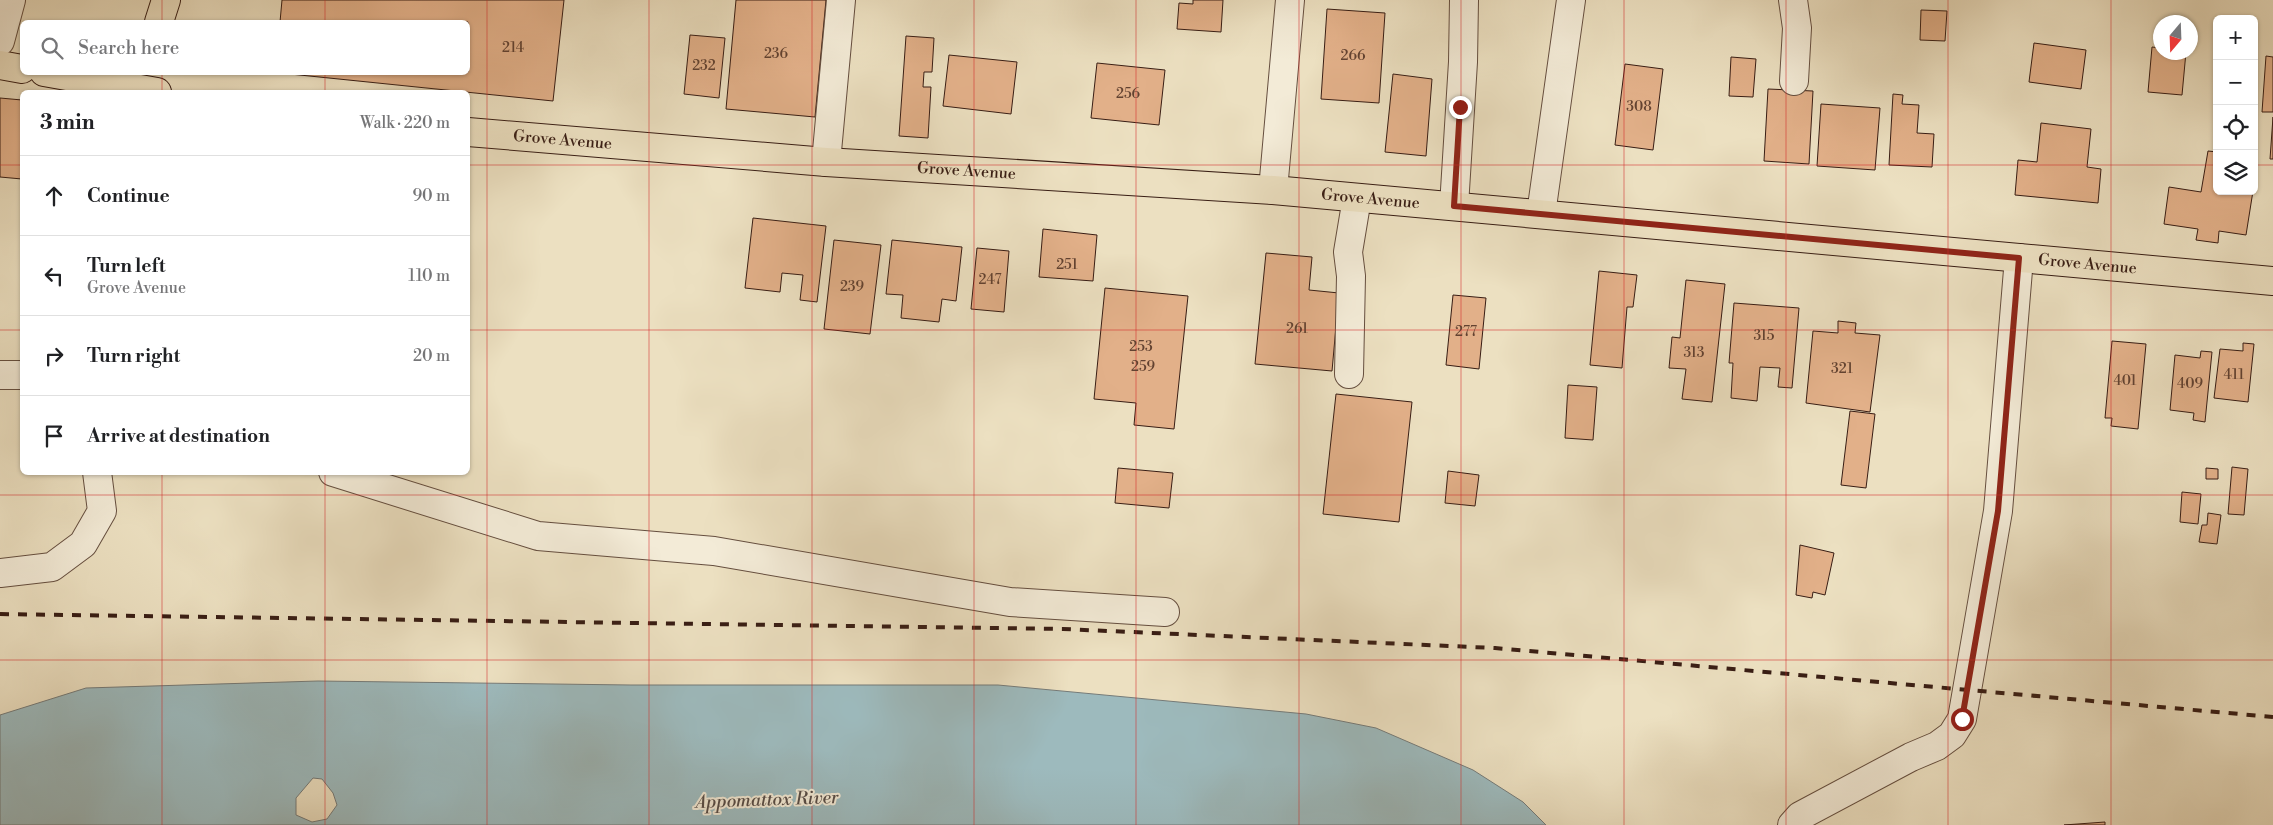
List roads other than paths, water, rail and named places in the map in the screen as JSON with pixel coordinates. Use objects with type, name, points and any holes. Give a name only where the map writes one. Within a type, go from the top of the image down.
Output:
[{"type":"main road","points":[[160,20],[166,0]]},
{"type":"main road","points":[[0,64],[20,69]]},
{"type":"main road","points":[[64,75],[143,87]]},
{"type":"main road","name":"Grove Avenue","points":[[470,132],[826,162],[1273,190],[2273,281]]},
{"type":"street","points":[[0,41],[11,0]]},
{"type":"street","points":[[826,162],[841,0]]},
{"type":"street","points":[[1273,190],[1290,0]]},
{"type":"street","points":[[1454,206],[1463,62],[1464,0]]},
{"type":"street","points":[[1541,214],[1570,0]]},
{"type":"street","points":[[1792,0],[1797,28],[1794,81]]},
{"type":"street","points":[[1349,374],[1351,276],[1348,252],[1357,198]]},
{"type":"street","points":[[1792,825],[1800,816],[1910,757],[1937,746],[1952,735],[1962,719],[1998,511],[2019,258]]},
{"type":"street","points":[[0,375],[20,374]]},
{"type":"street","points":[[0,572],[52,567],[83,544],[102,511],[97,475]]},
{"type":"street","points":[[343,475],[538,536],[714,551],[1010,602],[1165,612]]},
{"type":"water","name":"Appomattox River","points":[[318,681],[631,685],[998,685],[1306,714],[1376,728],[1473,770],[1523,802],[1546,825],[0,825],[0,715],[86,688]],"holes":[[[313,778],[322,779],[333,793],[337,805],[327,819],[312,822],[296,815],[296,798]]]},
{"type":"railway","points":[[0,614],[1063,629],[1495,648],[2273,717]]}]
